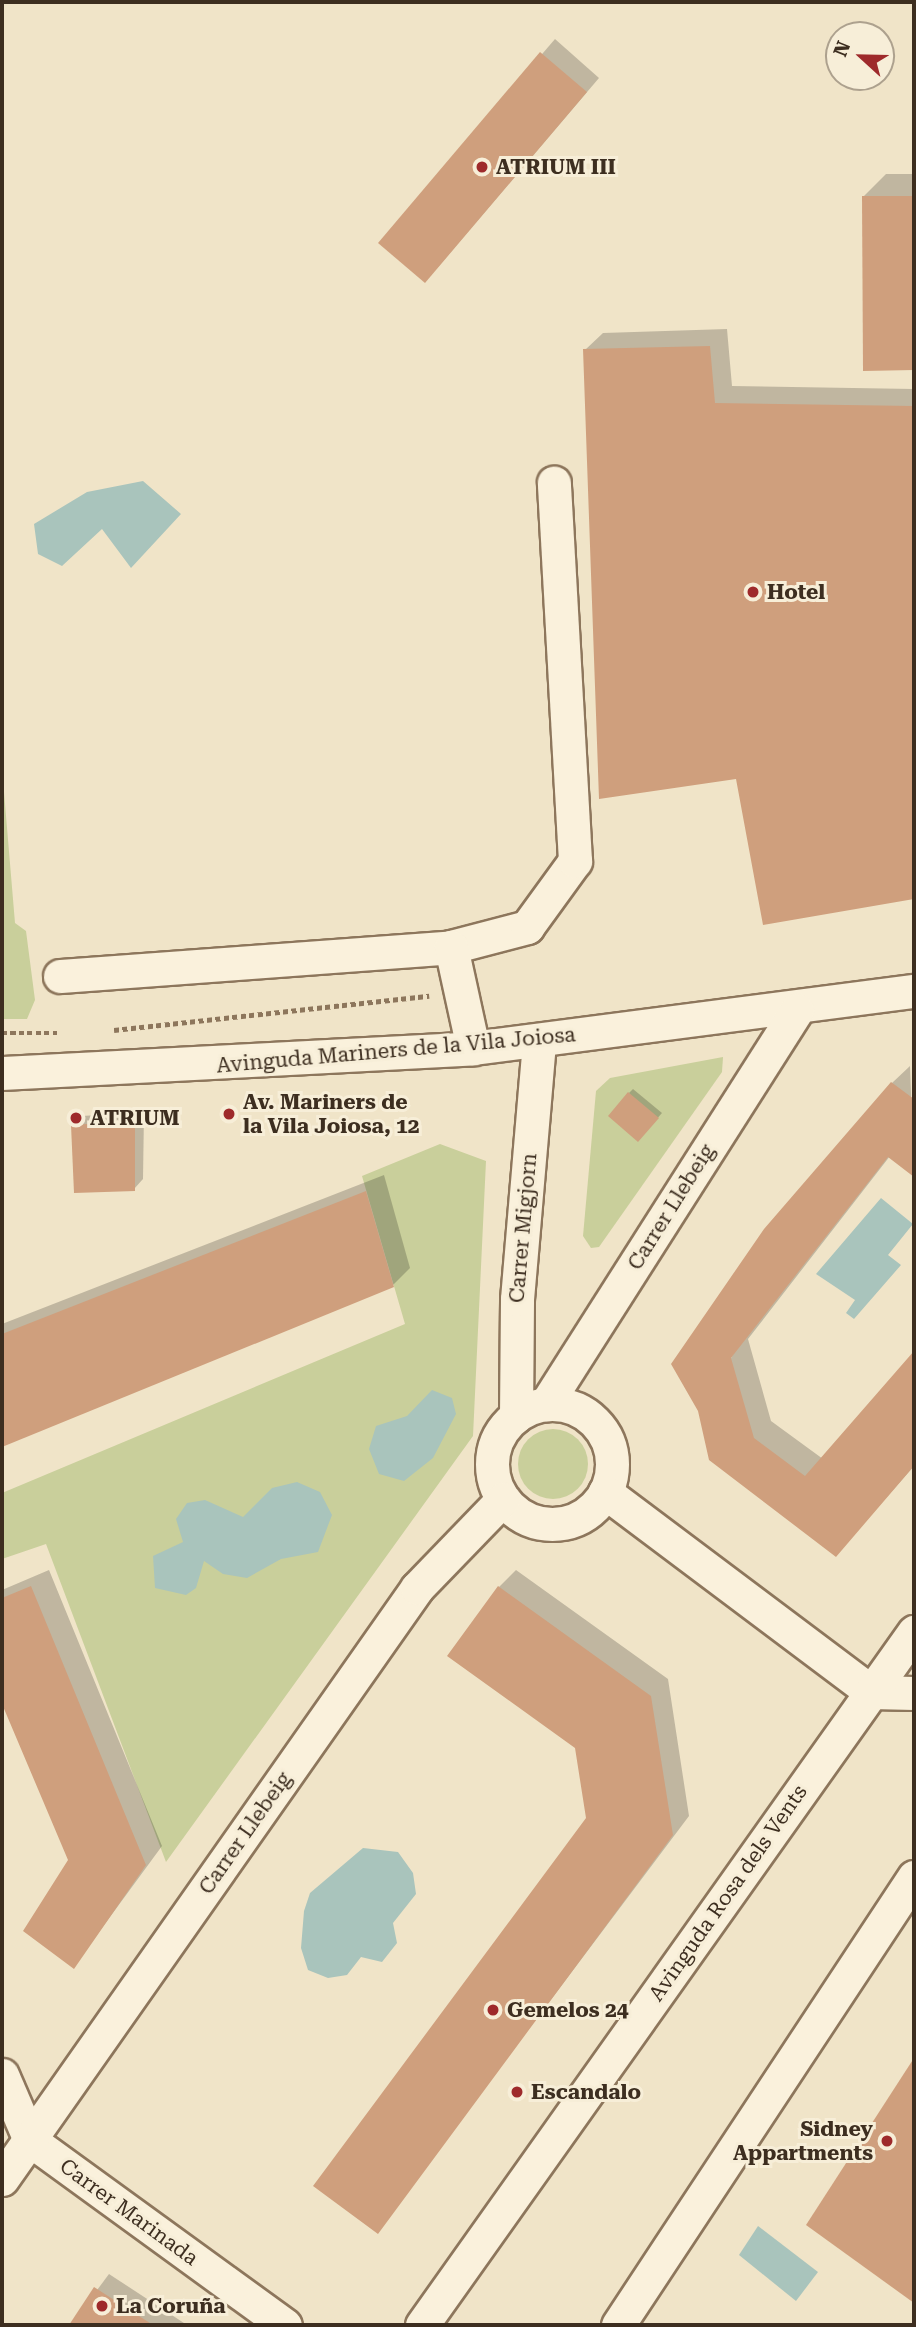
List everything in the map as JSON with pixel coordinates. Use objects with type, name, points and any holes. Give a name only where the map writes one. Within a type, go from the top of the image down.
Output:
[{"type":"street","points":[[60,976],[450,947],[527,927],[575,860],[554,483]]},
{"type":"street","points":[[450,947],[456,993],[473,1048]]},
{"type":"street","name":"Avinguda Mariners de la Vila Joiosa","points":[[2,1073],[473,1048],[797,1010],[914,991]]},
{"type":"street","name":"Carrer Llebeig","points":[[546,1404],[797,1010]]},
{"type":"street","name":"Carrer Migjorn","points":[[516,1416],[517,1299],[539,1040]]},
{"type":"street","points":[[546,1404],[582,1411],[596,1423],[611,1456],[605,1492],[575,1519],[556,1524],[517,1513],[503,1499],[492,1464],[495,1446],[516,1416],[546,1404]]},
{"type":"street","points":[[605,1492],[871,1692],[914,1693]]},
{"type":"street","name":"Carrer Llebeig","points":[[2,2179],[417,1588],[503,1499]]},
{"type":"street","name":"Avinguda Rosa dels Vents","points":[[422,2325],[914,1632]]},
{"type":"street","points":[[618,2325],[914,1877]]},
{"type":"street","points":[[2,2075],[30,2140]]},
{"type":"street","name":"Carrer Marinada","points":[[30,2140],[285,2325]]},
{"type":"path","points":[[105,1031],[456,993]]},
{"type":"path","points":[[2,1033],[66,1033]]},
{"type":"green space","points":[[2,768],[15,923],[26,931],[35,1000],[27,1019],[2,1019]]},
{"type":"green space","points":[[723,1057],[722,1072],[599,1247],[591,1248],[583,1236],[596,1091],[610,1078]]},
{"type":"green space","points":[[440,1144],[486,1161],[473,1436],[166,1862],[46,1544],[2,1559],[2,1493],[405,1324],[362,1176]]},
{"type":"green space","points":[[553,1429],[578,1439],[588,1464],[578,1489],[553,1499],[528,1489],[518,1464],[528,1439]]},
{"type":"water","points":[[143,481],[181,514],[131,568],[102,529],[62,566],[38,554],[34,524],[87,492]]},
{"type":"water","points":[[881,1198],[913,1224],[888,1255],[901,1265],[854,1319],[846,1313],[855,1300],[816,1274]]},
{"type":"water","points":[[432,1390],[452,1398],[456,1414],[433,1458],[404,1481],[379,1474],[369,1449],[376,1426],[407,1416]]},
{"type":"water","points":[[297,1482],[320,1492],[332,1515],[318,1552],[281,1559],[247,1578],[223,1574],[204,1561],[196,1588],[186,1595],[155,1588],[153,1556],[183,1542],[176,1519],[187,1503],[205,1500],[243,1517],[272,1488]]},
{"type":"water","points":[[363,1848],[398,1852],[413,1873],[416,1894],[393,1923],[397,1943],[382,1962],[361,1957],[347,1975],[328,1978],[308,1970],[301,1948],[304,1911],[310,1893]]},
{"type":"water","points":[[758,2226],[818,2272],[796,2301],[739,2255]]},
{"type":"building","name":"ATRIUM III","points":[[540,52],[587,92],[425,283],[378,243]]},
{"type":"building","points":[[862,196],[914,196],[914,370],[863,371]]},
{"type":"building","name":"Hotel","points":[[710,346],[715,403],[914,406],[914,899],[763,925],[736,779],[599,799],[583,349]]},
{"type":"building","points":[[891,1082],[914,1099],[914,1177],[888,1157],[731,1358],[754,1438],[805,1476],[914,1351],[914,1466],[836,1557],[709,1460],[698,1411],[671,1364],[764,1229]]},
{"type":"building","points":[[628,1092],[659,1118],[638,1142],[608,1116]]},
{"type":"building","points":[[135,1121],[135,1191],[74,1193],[71,1125]]},
{"type":"building","points":[[366,1191],[394,1287],[2,1447],[2,1334]]},
{"type":"building","points":[[31,1586],[146,1865],[74,1969],[23,1931],[68,1860],[2,1704],[2,1598]]},
{"type":"building","name":"Gemelos 24","points":[[498,1586],[651,1696],[673,1835],[378,2234],[313,2186],[586,1818],[575,1748],[447,1656]]},
{"type":"building","name":"Sidney Appartments","points":[[914,2058],[914,2303],[806,2225]]},
{"type":"building","name":"La Coruña","points":[[94,2287],[153,2325],[69,2325]]},
{"type":"place","name":"ATRIUM III","points":[[482,167]]},
{"type":"place","name":"Hotel","points":[[753,592]]},
{"type":"place","name":"Av. Mariners de la Vila Joiosa, 12","points":[[229,1114]]},
{"type":"place","name":"ATRIUM","points":[[76,1118]]},
{"type":"place","name":"Gemelos 24","points":[[493,2010]]},
{"type":"place","name":"Escandalo","points":[[517,2092]]},
{"type":"place","name":"Sidney Appartments","points":[[887,2141]]},
{"type":"place","name":"La Coruña","points":[[102,2306]]}]
